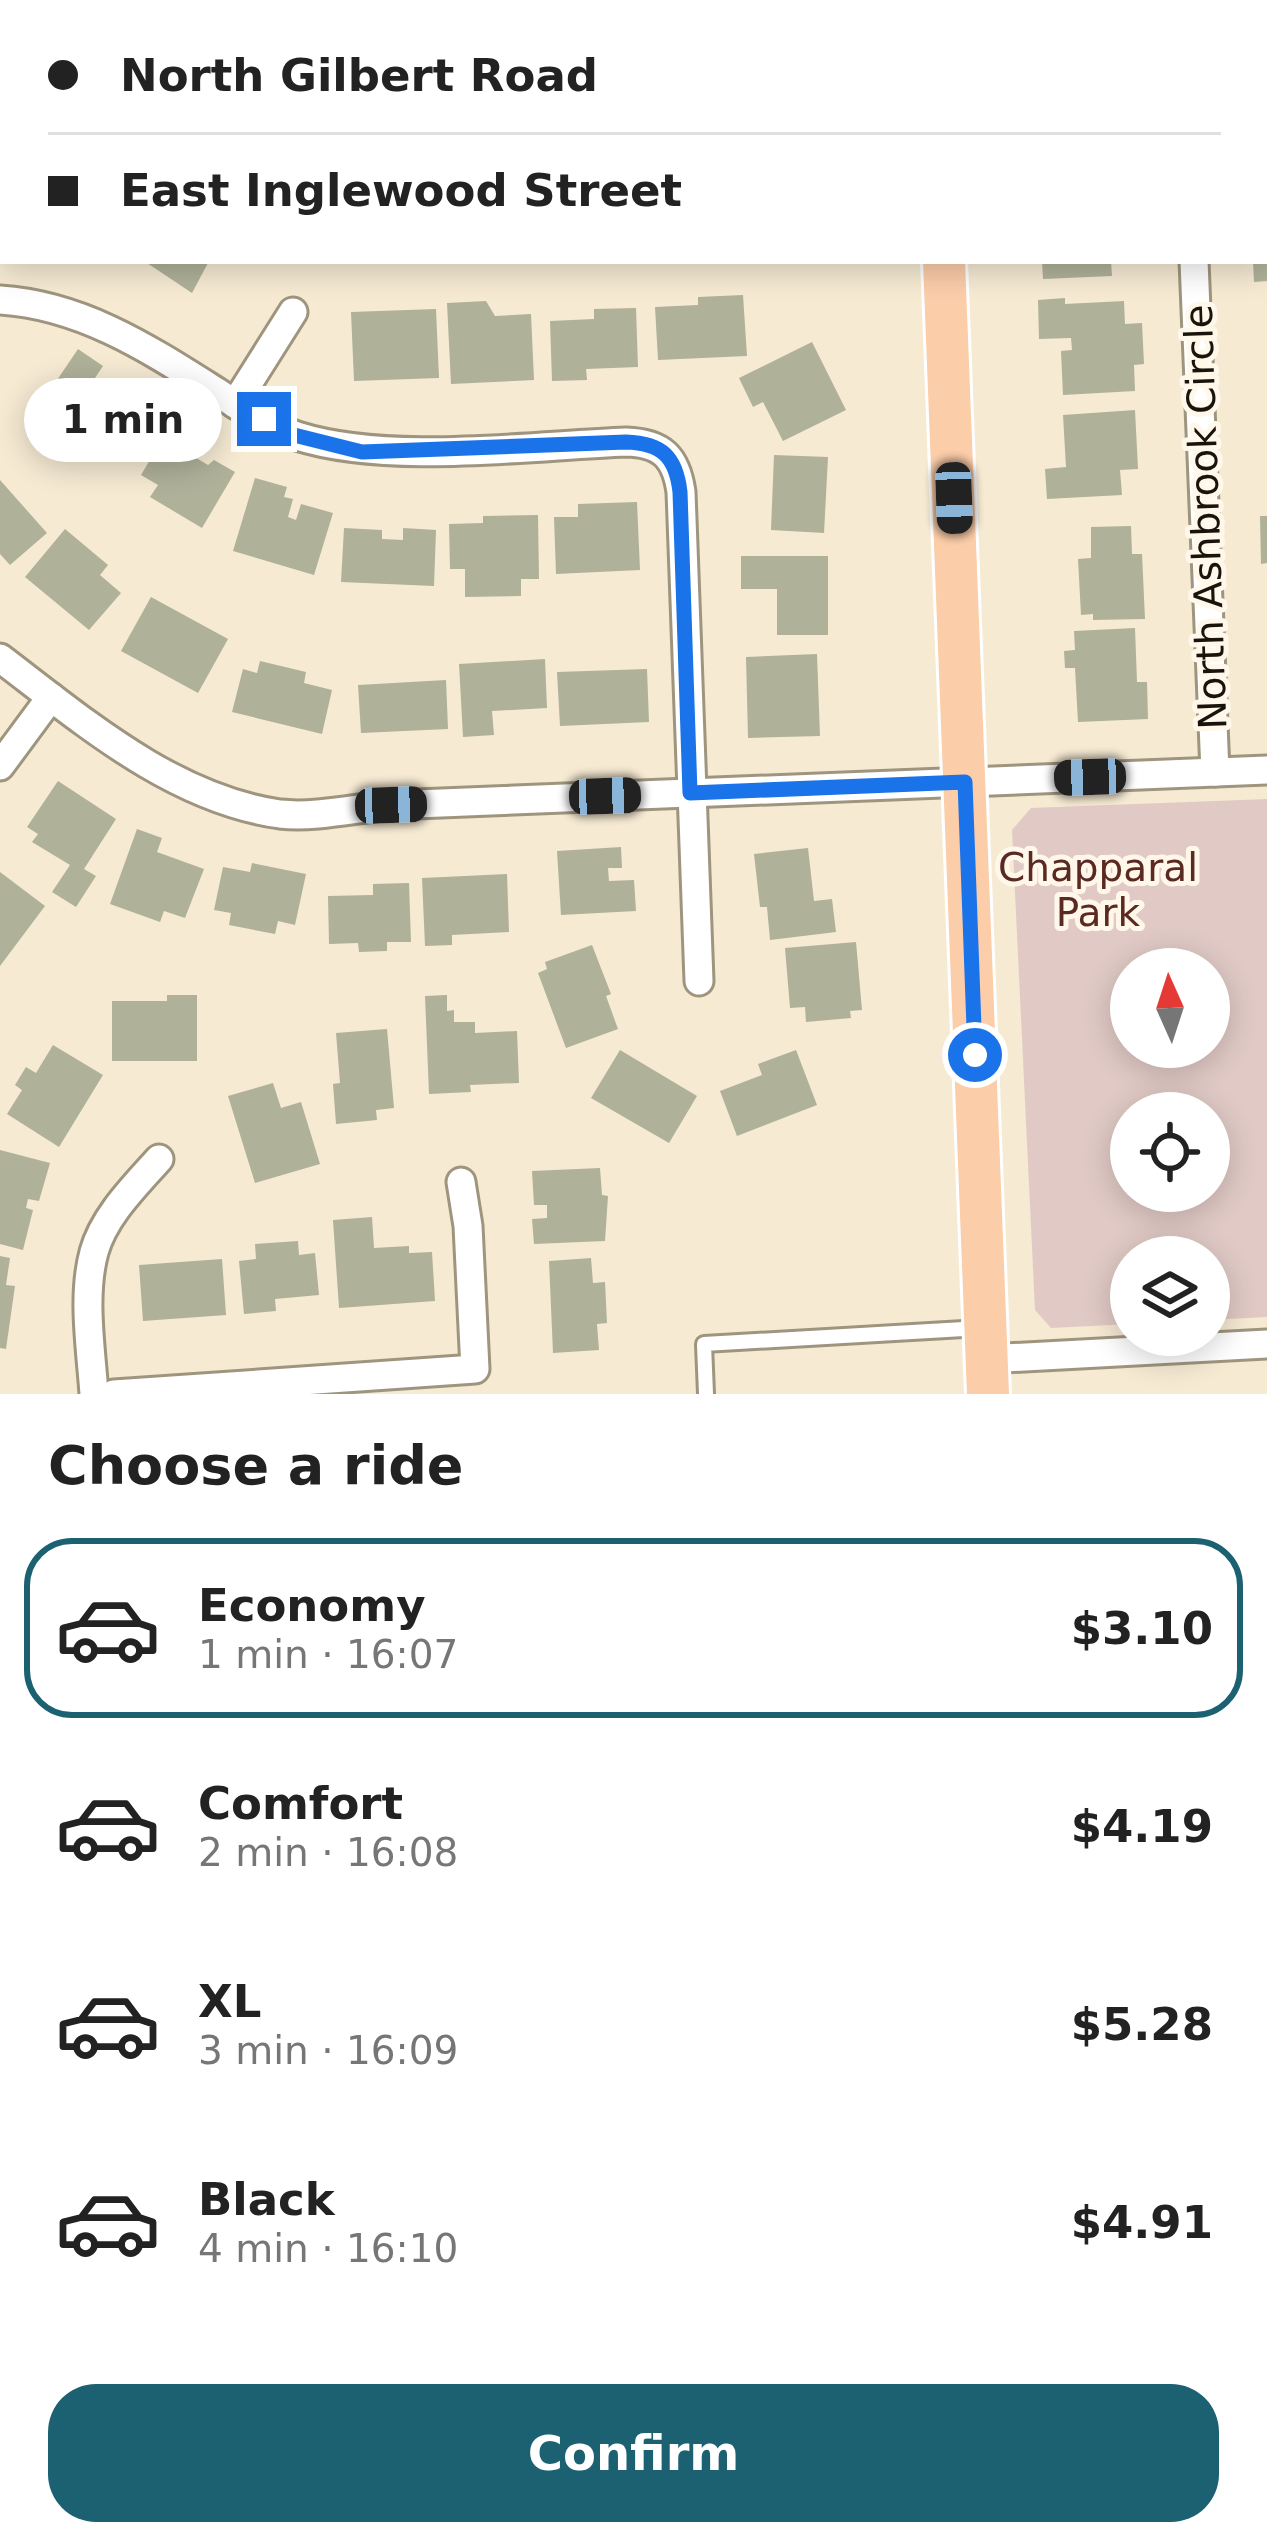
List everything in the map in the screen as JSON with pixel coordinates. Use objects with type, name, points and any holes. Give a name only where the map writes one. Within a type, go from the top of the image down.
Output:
[{"type":"main road","points":[[944,264],[987,1360]]},
{"type":"street","name":"North Ashbrook Circle","points":[[1195,264],[1215,772]]},
{"type":"street","points":[[0,300],[84,316],[294,435],[362,452],[642,442],[668,453],[680,492],[699,981]]},
{"type":"street","points":[[235,404],[293,311]]},
{"type":"street","points":[[0,658],[163,774],[217,797],[283,814],[391,805],[1267,770]]},
{"type":"street","points":[[0,766],[51,697]]},
{"type":"street","points":[[94,1394],[89,1311],[94,1251],[118,1206],[159,1159]]},
{"type":"street","points":[[114,1394],[475,1369],[461,1181]]},
{"type":"street","points":[[987,1360],[1267,1344]]},
{"type":"lane","points":[[706,1394],[704,1344],[987,1360]]},
{"type":"green space","name":"Chapparal Park","points":[[1267,799],[1267,1317],[1230,1319],[1230,1236],[1110,1236],[1110,1325],[1051,1328],[1035,1310],[1012,830],[1031,808]]},
{"type":"building","points":[[148,264],[207,264],[192,293]]},
{"type":"building","points":[[1042,264],[1111,264],[1112,276],[1043,279]]},
{"type":"building","points":[[1253,264],[1267,264],[1267,281],[1254,282]]},
{"type":"building","points":[[743,295],[747,356],[658,360],[655,307],[698,305],[698,297]]},
{"type":"building","points":[[1065,298],[1065,304],[1124,301],[1125,324],[1142,323],[1144,364],[1134,365],[1135,391],[1063,395],[1061,351],[1072,350],[1071,338],[1039,339],[1038,300]]},
{"type":"building","points":[[486,301],[495,316],[531,314],[534,380],[451,384],[447,303]]},
{"type":"building","points":[[636,308],[638,367],[586,369],[587,380],[552,381],[550,321],[594,319],[594,309]]},
{"type":"building","points":[[436,309],[439,378],[354,381],[351,312]]},
{"type":"building","points":[[812,342],[846,410],[783,441],[763,402],[753,407],[739,378]]},
{"type":"building","points":[[78,349],[103,366],[95,378],[153,413],[130,446],[49,392]]},
{"type":"building","points":[[1135,410],[1138,469],[1120,470],[1122,495],[1047,499],[1045,469],[1066,467],[1063,415]]},
{"type":"building","points":[[163,438],[208,465],[214,460],[235,472],[202,528],[150,497],[158,485],[141,475]]},
{"type":"building","points":[[774,455],[828,457],[824,533],[771,530]]},
{"type":"building","points":[[255,478],[287,487],[284,497],[293,499],[288,517],[296,520],[301,504],[333,513],[314,575],[233,551]]},
{"type":"building","points":[[0,480],[47,533],[10,565],[0,554]]},
{"type":"building","points":[[637,502],[640,570],[556,574],[554,517],[578,517],[578,504]]},
{"type":"building","points":[[538,515],[539,579],[521,579],[521,596],[465,597],[465,569],[450,569],[449,524],[483,523],[483,516]]},
{"type":"building","points":[[1260,516],[1267,516],[1267,563],[1261,564]]},
{"type":"building","points":[[1131,526],[1132,554],[1142,554],[1145,619],[1093,620],[1093,614],[1081,615],[1078,559],[1091,558],[1091,527]]},
{"type":"building","points":[[344,528],[382,530],[382,539],[403,540],[403,528],[436,530],[434,586],[341,582]]},
{"type":"building","points":[[65,529],[108,565],[100,575],[121,593],[89,630],[25,577]]},
{"type":"building","points":[[741,556],[828,556],[828,635],[777,635],[777,589],[741,589]]},
{"type":"building","points":[[151,597],[228,639],[198,693],[121,651]]},
{"type":"building","points":[[1135,628],[1137,682],[1147,682],[1148,719],[1078,722],[1075,668],[1065,668],[1064,651],[1075,650],[1074,631]]},
{"type":"building","points":[[817,654],[820,736],[748,738],[746,657]]},
{"type":"building","points":[[545,659],[547,708],[492,711],[494,735],[463,737],[459,664]]},
{"type":"building","points":[[260,661],[306,672],[304,683],[332,690],[322,734],[232,712],[243,669],[257,673]]},
{"type":"building","points":[[647,669],[649,722],[560,726],[557,672]]},
{"type":"building","points":[[446,680],[448,729],[361,733],[358,685]]},
{"type":"building","points":[[58,781],[116,819],[84,869],[96,876],[76,907],[52,892],[70,865],[32,842],[38,834],[27,827]]},
{"type":"building","points":[[137,829],[162,838],[157,852],[204,869],[185,918],[164,911],[160,922],[110,904]]},
{"type":"building","points":[[621,847],[622,868],[608,868],[609,881],[634,880],[636,911],[561,915],[557,851]]},
{"type":"building","points":[[808,848],[814,901],[832,899],[836,932],[770,940],[767,907],[760,907],[754,854]]},
{"type":"building","points":[[252,863],[306,874],[295,925],[278,921],[275,934],[229,925],[231,913],[214,910],[223,867],[250,872]]},
{"type":"building","points":[[0,872],[45,906],[0,966]]},
{"type":"building","points":[[507,874],[509,932],[452,935],[452,945],[425,946],[422,878]]},
{"type":"building","points":[[409,883],[411,942],[387,942],[387,951],[359,952],[358,943],[329,944],[328,896],[373,895],[373,884]]},
{"type":"building","points":[[856,942],[862,1010],[850,1011],[851,1018],[806,1022],[805,1007],[790,1008],[785,948]]},
{"type":"building","points":[[592,945],[611,994],[606,996],[618,1029],[566,1048],[538,973],[547,969],[545,962]]},
{"type":"building","points":[[167,995],[197,995],[197,1061],[112,1061],[112,1001],[167,1001]]},
{"type":"building","points":[[447,995],[447,1011],[454,1010],[454,1022],[475,1022],[475,1033],[517,1031],[519,1083],[470,1085],[471,1092],[429,1094],[425,996]]},
{"type":"building","points":[[387,1029],[394,1108],[376,1110],[377,1120],[336,1124],[333,1084],[340,1083],[336,1033]]},
{"type":"building","points":[[53,1045],[103,1075],[59,1147],[7,1114],[22,1090],[15,1085],[26,1067],[36,1073]]},
{"type":"building","points":[[620,1050],[697,1096],[669,1143],[591,1098]]},
{"type":"building","points":[[796,1050],[817,1105],[737,1136],[720,1091],[762,1075],[758,1064]]},
{"type":"building","points":[[273,1083],[281,1108],[301,1102],[320,1164],[255,1183],[228,1096]]},
{"type":"building","points":[[0,1150],[50,1163],[39,1201],[28,1199],[26,1208],[33,1210],[23,1250],[0,1244]]},
{"type":"building","points":[[600,1168],[602,1195],[608,1196],[605,1241],[534,1244],[532,1219],[547,1218],[547,1205],[534,1205],[532,1171]]},
{"type":"building","points":[[372,1217],[374,1248],[409,1246],[409,1253],[432,1252],[435,1301],[339,1308],[333,1220]]},
{"type":"building","points":[[298,1241],[299,1255],[315,1253],[319,1295],[275,1299],[276,1311],[244,1314],[239,1261],[256,1259],[255,1244]]},
{"type":"building","points":[[0,1256],[10,1258],[6,1285],[15,1286],[6,1349],[0,1348]]},
{"type":"building","points":[[591,1258],[593,1283],[605,1282],[607,1323],[597,1324],[599,1350],[553,1353],[549,1261]]},
{"type":"building","points":[[222,1259],[226,1315],[143,1321],[139,1265]]},
{"type":"route","points":[[264,419],[294,435],[362,452],[642,442],[668,453],[680,492],[690,793],[965,782],[975,1055]]}]
